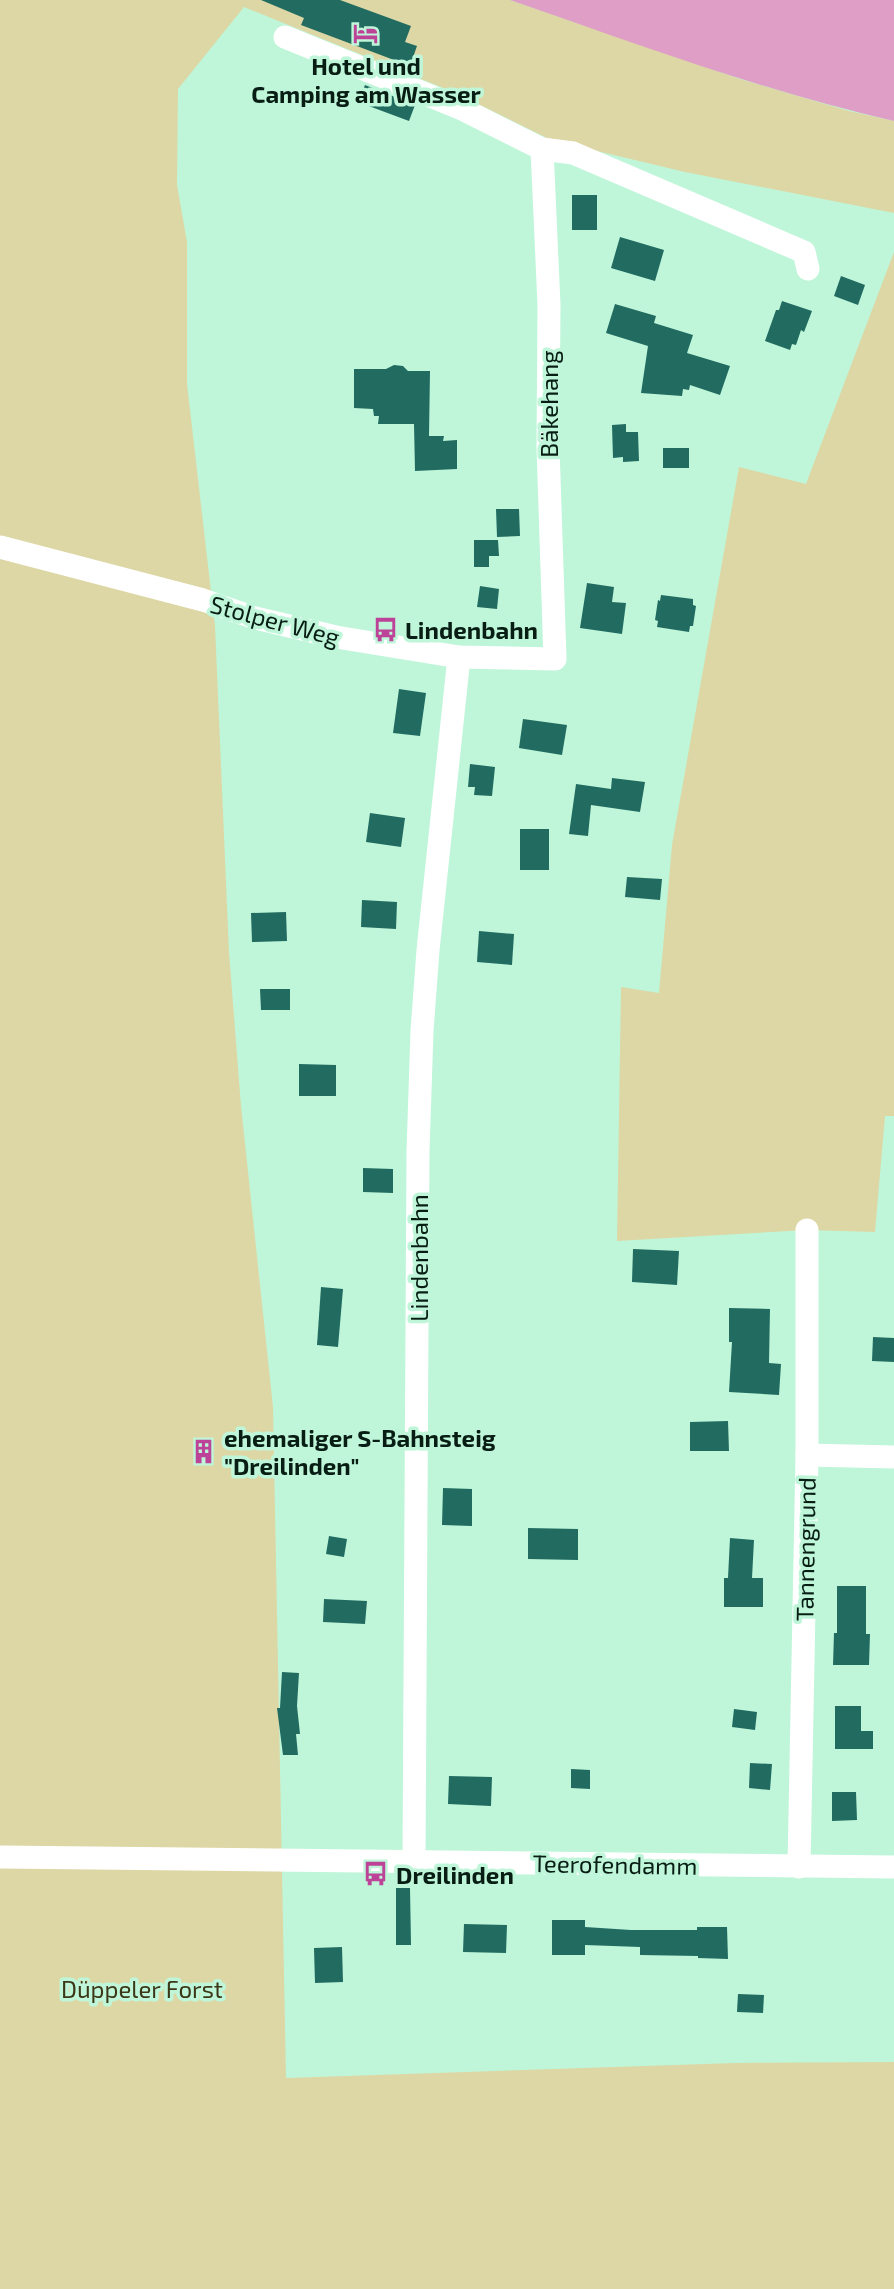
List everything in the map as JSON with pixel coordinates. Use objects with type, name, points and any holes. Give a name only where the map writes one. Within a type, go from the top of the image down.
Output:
[{"type":"street","points":[[285,37],[460,108],[542,149],[573,153],[804,252],[808,269]]},
{"type":"street","name":"Bäkehang","points":[[542,149],[549,305],[548,447],[555,659]]},
{"type":"street","name":"Stolper Weg","points":[[0,547],[203,600],[256,618],[336,637],[459,657],[555,659]]},
{"type":"street","name":"Lindenbahn","points":[[414,1861],[418,1165],[422,1031],[459,657]]},
{"type":"street","name":"Tannengrund","points":[[799,1867],[807,1455],[807,1230]]},
{"type":"street","points":[[807,1455],[894,1457]]},
{"type":"street","name":"Teerofendamm","points":[[0,1857],[894,1867]]},
{"type":"green space","name":"Düppeler Forst","points":[[0,0],[510,0],[740,79],[849,111],[894,121],[894,213],[685,172],[551,140],[458,94],[244,7],[178,89],[177,185],[187,242],[187,384],[215,626],[229,952],[241,1106],[273,1407],[286,2078],[735,2063],[894,2062],[894,2289],[0,2289]]},
{"type":"green space","points":[[894,252],[894,1116],[885,1116],[875,1232],[807,1230],[617,1241],[621,987],[659,993],[672,845],[739,467],[806,484]]},
{"type":"shaded area","points":[[510,0],[894,0],[894,121],[748,81]]},
{"type":"building","name":"Hotel und Camping am Wasser","points":[[261,0],[340,0],[411,26],[405,42],[417,46],[410,66],[301,25],[304,18]]},
{"type":"building","points":[[365,85],[415,105],[409,121],[358,102]]},
{"type":"building","points":[[572,195],[597,195],[597,230],[572,230]]},
{"type":"building","points":[[620,237],[664,250],[655,281],[611,268]]},
{"type":"building","points":[[841,276],[865,285],[858,305],[834,296]]},
{"type":"building","points":[[782,301],[812,311],[804,332],[801,330],[796,345],[792,344],[790,350],[765,341]]},
{"type":"building","points":[[615,304],[656,316],[654,323],[693,335],[687,353],[730,366],[720,395],[690,385],[689,390],[683,389],[682,396],[641,393],[648,346],[606,333]]},
{"type":"building","points":[[394,365],[403,366],[408,371],[430,371],[429,436],[444,436],[443,441],[457,440],[457,469],[415,471],[414,424],[378,424],[379,416],[374,416],[373,409],[354,408],[354,369],[386,369]]},
{"type":"building","points":[[626,424],[626,432],[638,432],[639,461],[623,462],[623,457],[613,458],[612,425]]},
{"type":"building","points":[[663,448],[689,448],[689,468],[663,468]]},
{"type":"building","points":[[496,509],[519,509],[520,536],[497,537]]},
{"type":"building","points":[[474,540],[498,540],[499,556],[489,556],[489,567],[474,567]]},
{"type":"building","points":[[587,583],[614,587],[612,602],[626,603],[622,634],[580,628]]},
{"type":"building","points":[[480,586],[499,589],[497,609],[477,607]]},
{"type":"building","points":[[661,595],[693,599],[693,605],[696,606],[693,626],[690,626],[689,632],[657,627],[658,621],[655,620]]},
{"type":"building","points":[[399,689],[426,693],[420,736],[393,733]]},
{"type":"building","points":[[523,719],[567,725],[562,755],[519,748]]},
{"type":"building","points":[[470,764],[495,767],[492,796],[474,795],[475,787],[468,787]]},
{"type":"building","points":[[612,778],[645,782],[640,812],[591,805],[588,836],[569,834],[576,784],[611,789]]},
{"type":"building","points":[[370,813],[405,818],[401,847],[366,842]]},
{"type":"building","points":[[520,829],[549,829],[549,870],[520,870]]},
{"type":"building","points":[[627,877],[662,879],[660,900],[625,897]]},
{"type":"building","points":[[362,900],[397,902],[396,929],[361,927]]},
{"type":"building","points":[[286,912],[287,941],[252,942],[251,913]]},
{"type":"building","points":[[479,931],[514,934],[512,965],[477,962]]},
{"type":"building","points":[[260,989],[290,989],[290,1010],[261,1010]]},
{"type":"building","points":[[299,1064],[336,1065],[336,1096],[299,1096]]},
{"type":"building","points":[[363,1168],[393,1169],[393,1193],[363,1192]]},
{"type":"building","points":[[633,1249],[679,1251],[677,1285],[632,1282]]},
{"type":"building","points":[[321,1287],[343,1289],[338,1347],[317,1345]]},
{"type":"building","points":[[729,1308],[770,1309],[769,1363],[781,1364],[779,1395],[729,1392],[732,1342],[729,1342]]},
{"type":"building","points":[[873,1337],[894,1338],[894,1362],[872,1361]]},
{"type":"building","points":[[728,1421],[729,1451],[690,1451],[690,1422]]},
{"type":"building","points":[[443,1488],[472,1489],[472,1526],[442,1525]]},
{"type":"building","points":[[528,1528],[578,1529],[578,1560],[528,1559]]},
{"type":"building","points":[[329,1536],[347,1539],[344,1557],[326,1554]]},
{"type":"building","points":[[730,1538],[754,1540],[752,1578],[763,1578],[763,1607],[724,1607],[724,1578],[728,1578]]},
{"type":"building","points":[[837,1586],[866,1586],[866,1634],[870,1634],[869,1665],[833,1665],[834,1633],[837,1633]]},
{"type":"building","points":[[324,1599],[367,1601],[365,1624],[323,1622]]},
{"type":"building","points":[[282,1672],[299,1673],[297,1706],[300,1734],[296,1734],[298,1755],[283,1755],[277,1708],[280,1708]]},
{"type":"building","points":[[835,1706],[861,1706],[861,1731],[873,1731],[873,1749],[835,1749]]},
{"type":"building","points":[[734,1709],[757,1712],[755,1730],[732,1727]]},
{"type":"building","points":[[750,1763],[772,1764],[770,1790],[749,1788]]},
{"type":"building","points":[[571,1769],[590,1770],[590,1789],[571,1788]]},
{"type":"building","points":[[449,1776],[492,1777],[491,1806],[448,1804]]},
{"type":"building","points":[[832,1792],[856,1792],[857,1820],[832,1821]]},
{"type":"building","points":[[396,1888],[410,1888],[411,1945],[396,1945]]},
{"type":"building","points":[[552,1920],[585,1920],[585,1927],[631,1930],[727,1927],[728,1959],[640,1955],[640,1947],[585,1945],[585,1955],[552,1955]]},
{"type":"building","points":[[464,1924],[507,1925],[506,1953],[463,1952]]},
{"type":"building","points":[[342,1947],[343,1982],[315,1983],[314,1948]]},
{"type":"building","points":[[738,1994],[764,1995],[763,2013],[737,2012]]},
{"type":"place","name":"Hotel und Camping am Wasser","points":[[366,34]]},
{"type":"place","name":"Lindenbahn","points":[[385,629]]},
{"type":"place","name":"ehemaliger S-Bahnsteig \"Dreilinden\"","points":[[204,1451]]},
{"type":"place","name":"Dreilinden","points":[[376,1874]]}]
